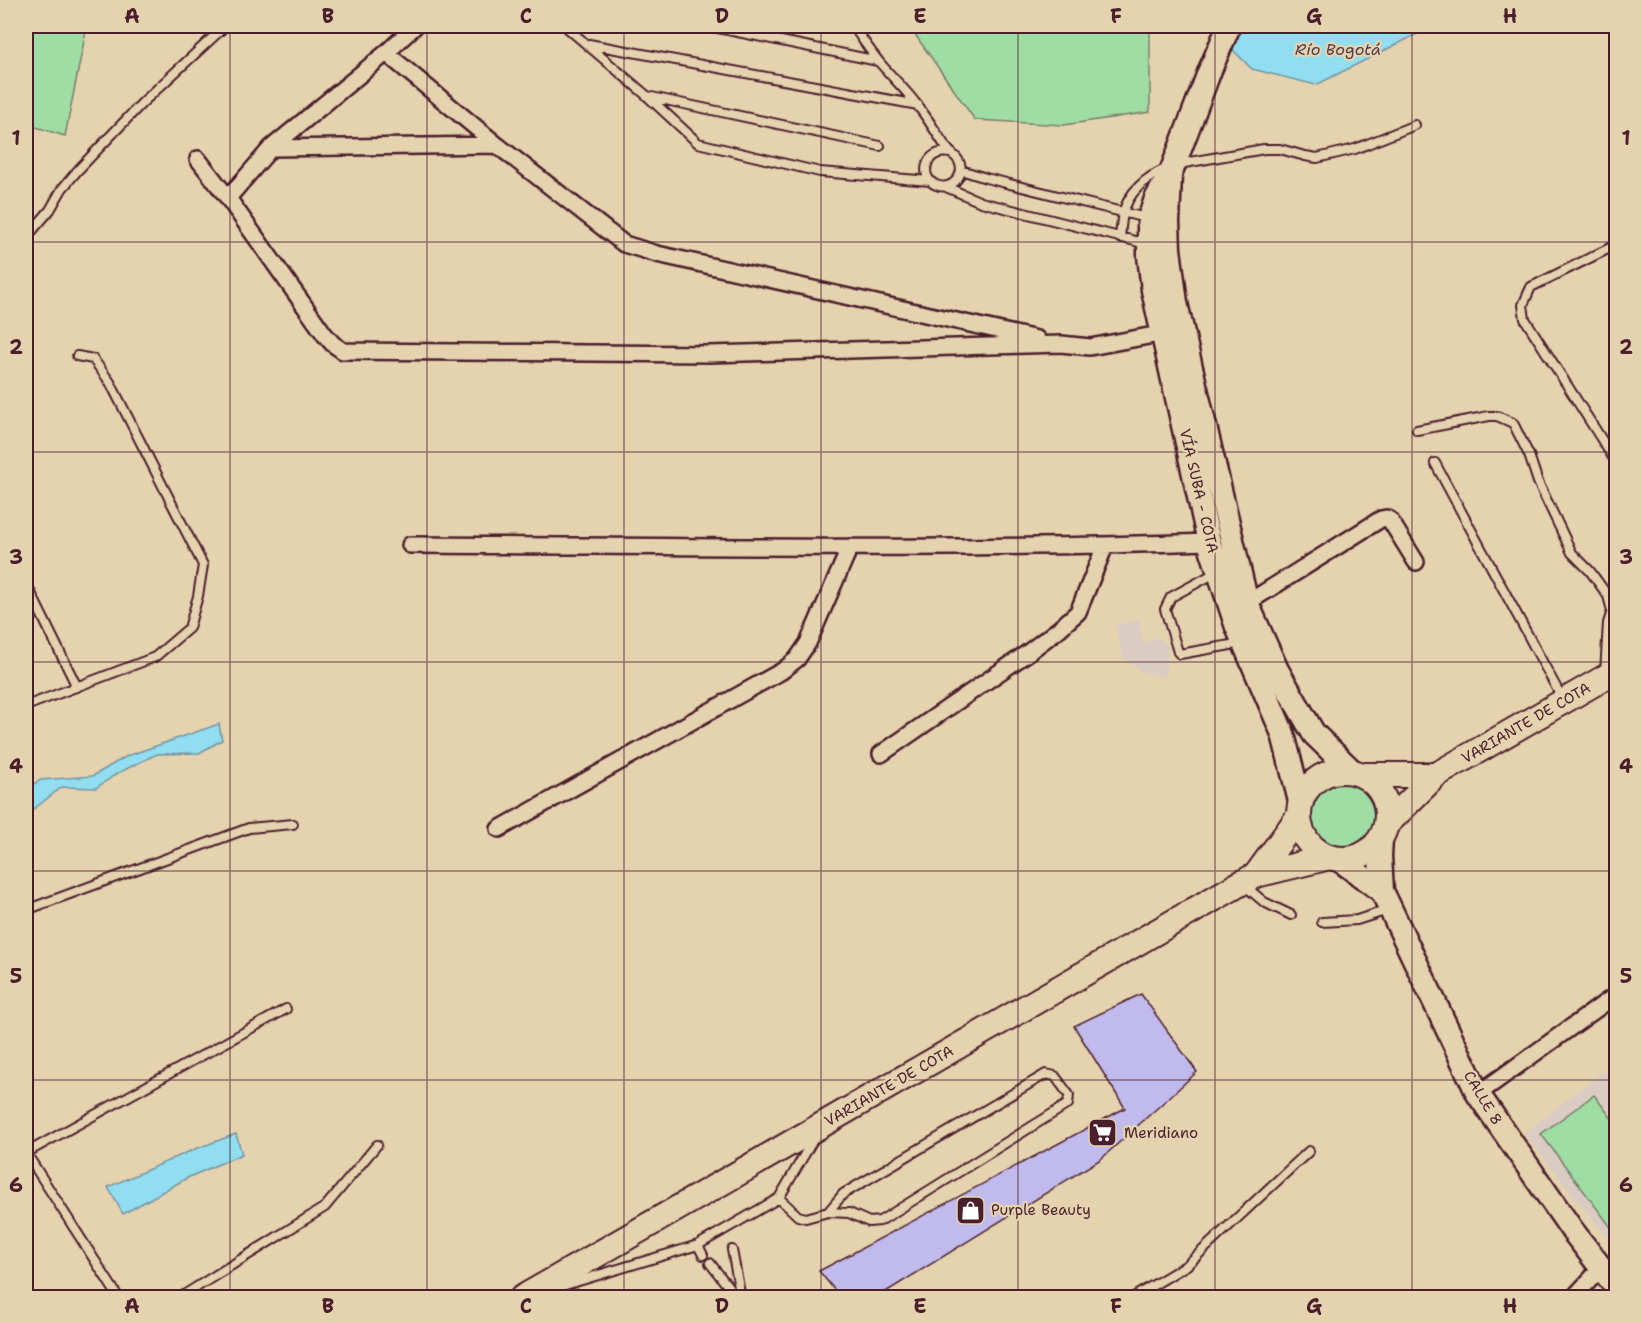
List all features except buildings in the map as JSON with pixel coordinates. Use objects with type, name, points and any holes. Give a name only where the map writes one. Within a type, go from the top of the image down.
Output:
[{"type":"main road","name":"VÍA SUBA - COTA","points":[[1229,26],[1171,170],[1159,220],[1159,247],[1176,303],[1172,332],[1209,542],[1244,642],[1283,734],[1299,809]]},
{"type":"main road","name":"VÍA SUBA - COTA","points":[[1172,332],[1247,603],[1277,669],[1314,734],[1358,773]]},
{"type":"main road","name":"VARIANTE DE COTA","points":[[1384,831],[1436,775],[1610,675]]},
{"type":"main road","points":[[1386,900],[1334,858],[1318,851],[1308,842],[1301,830],[1299,809],[1306,789],[1326,773],[1340,770],[1358,773],[1436,775]]},
{"type":"main road","points":[[1358,773],[1374,784],[1383,796],[1387,809],[1380,856],[1386,900]]},
{"type":"main road","name":"VARIANTE DE COTA","points":[[1249,879],[1299,809]]},
{"type":"main road","points":[[1334,858],[1362,855],[1372,848],[1384,831]]},
{"type":"main road","name":"VARIANTE DE COTA","points":[[523,1298],[1249,879],[1334,858]]},
{"type":"main road","name":"CALLE 8","points":[[1386,900],[1478,1095],[1572,1230],[1617,1287]]},
{"type":"street","points":[[228,198],[272,148],[415,26]]},
{"type":"street","points":[[386,53],[497,145],[624,244],[657,254],[1060,344],[1090,347],[1172,332]]},
{"type":"street","points":[[272,148],[497,145]]},
{"type":"street","points":[[198,159],[325,335],[343,351],[709,354],[1060,344]]},
{"type":"street","points":[[1247,603],[1381,519],[1390,520],[1416,562]]},
{"type":"street","points":[[410,545],[850,547],[1105,546],[1209,542]]},
{"type":"street","points":[[881,754],[1026,654],[1078,612],[1105,546]]},
{"type":"street","points":[[499,830],[761,682],[797,659],[808,643],[850,547]]},
{"type":"street","points":[[1478,1095],[1617,995]]},
{"type":"street","points":[[1573,1298],[1602,1267]]},
{"type":"lane","points":[[26,238],[50,210],[62,189],[78,170],[141,103],[225,26]]},
{"type":"lane","points":[[565,26],[698,143],[820,172],[930,181],[940,186],[950,185],[958,179],[961,170],[958,159],[949,153],[918,105],[878,61],[853,26]]},
{"type":"lane","points":[[708,26],[878,61]]},
{"type":"lane","points":[[587,43],[918,105]]},
{"type":"lane","points":[[646,96],[880,146]]},
{"type":"lane","points":[[1120,238],[1123,213],[1131,197],[1142,183],[1156,172],[1264,148],[1280,149],[1317,158],[1355,149],[1415,125]]},
{"type":"lane","points":[[930,181],[926,170],[929,159],[938,153],[949,153]]},
{"type":"lane","points":[[961,170],[1123,213],[1159,220]]},
{"type":"lane","points":[[945,186],[981,202],[1159,247]]},
{"type":"lane","points":[[1617,245],[1531,287],[1523,305],[1525,319],[1617,462]]},
{"type":"lane","points":[[26,706],[155,657],[189,628],[198,596],[203,565],[110,382],[93,359],[77,356]]},
{"type":"lane","points":[[1417,430],[1483,417],[1497,416],[1513,423],[1572,553],[1590,571],[1608,596],[1612,611],[1610,675]]},
{"type":"lane","points":[[1435,464],[1563,701]]},
{"type":"lane","points":[[1218,571],[1171,597],[1167,603],[1165,609],[1178,652],[1180,654],[1244,642]]},
{"type":"lane","points":[[26,583],[77,687]]},
{"type":"lane","points":[[26,910],[249,828],[293,824]]},
{"type":"lane","points":[[1249,879],[1264,902],[1291,915]]},
{"type":"lane","points":[[1322,922],[1357,920],[1386,900]]},
{"type":"lane","points":[[119,1298],[26,1153],[286,1009]]},
{"type":"lane","points":[[779,1198],[798,1216],[806,1218],[828,1212],[849,1213],[869,1222],[880,1221],[1068,1104],[1069,1095],[1055,1076],[1046,1074],[843,1194],[828,1212]]},
{"type":"lane","points":[[523,1298],[698,1245],[726,1229],[779,1198],[821,1126]]},
{"type":"lane","points":[[179,1298],[326,1207],[377,1145]]},
{"type":"lane","points":[[1132,1298],[1187,1264],[1309,1151]]},
{"type":"lane","points":[[726,1229],[731,1239]]},
{"type":"lane","points":[[698,1245],[703,1255]]},
{"type":"lane","points":[[732,1250],[739,1298]]},
{"type":"lane","points":[[710,1263],[739,1298]]},
{"type":"shaded area","points":[[1139,620],[1143,644],[1157,637],[1168,646],[1166,677],[1142,672],[1123,657],[1115,625]]},
{"type":"shaded area","points":[[1613,1063],[1616,1068],[1616,1249],[1524,1133]]},
{"type":"green space","points":[[26,26],[87,26],[65,136],[26,124]]},
{"type":"green space","points":[[909,26],[1150,26],[1150,112],[1064,125],[975,120]]},
{"type":"green space","points":[[1343,776],[1357,779],[1370,787],[1378,800],[1381,814],[1378,828],[1370,841],[1357,849],[1343,852],[1329,849],[1316,841],[1308,828],[1305,814],[1308,800],[1316,787],[1329,779]]},
{"type":"green space","points":[[1594,1095],[1616,1124],[1616,1234],[1541,1134]]},
{"type":"water","name":"Río Bogotá","points":[[1209,26],[1433,26],[1316,85],[1252,69]]},
{"type":"water","points":[[219,724],[222,740],[199,753],[157,754],[118,773],[96,788],[62,787],[26,815],[26,788],[41,780],[93,776],[127,756]]},
{"type":"water","points":[[236,1134],[242,1154],[187,1178],[123,1214],[108,1187],[195,1149]]},
{"type":"place","name":"Meridiano","points":[[1103,1133]]},
{"type":"place","name":"Purple Beauty","points":[[970,1210]]}]
